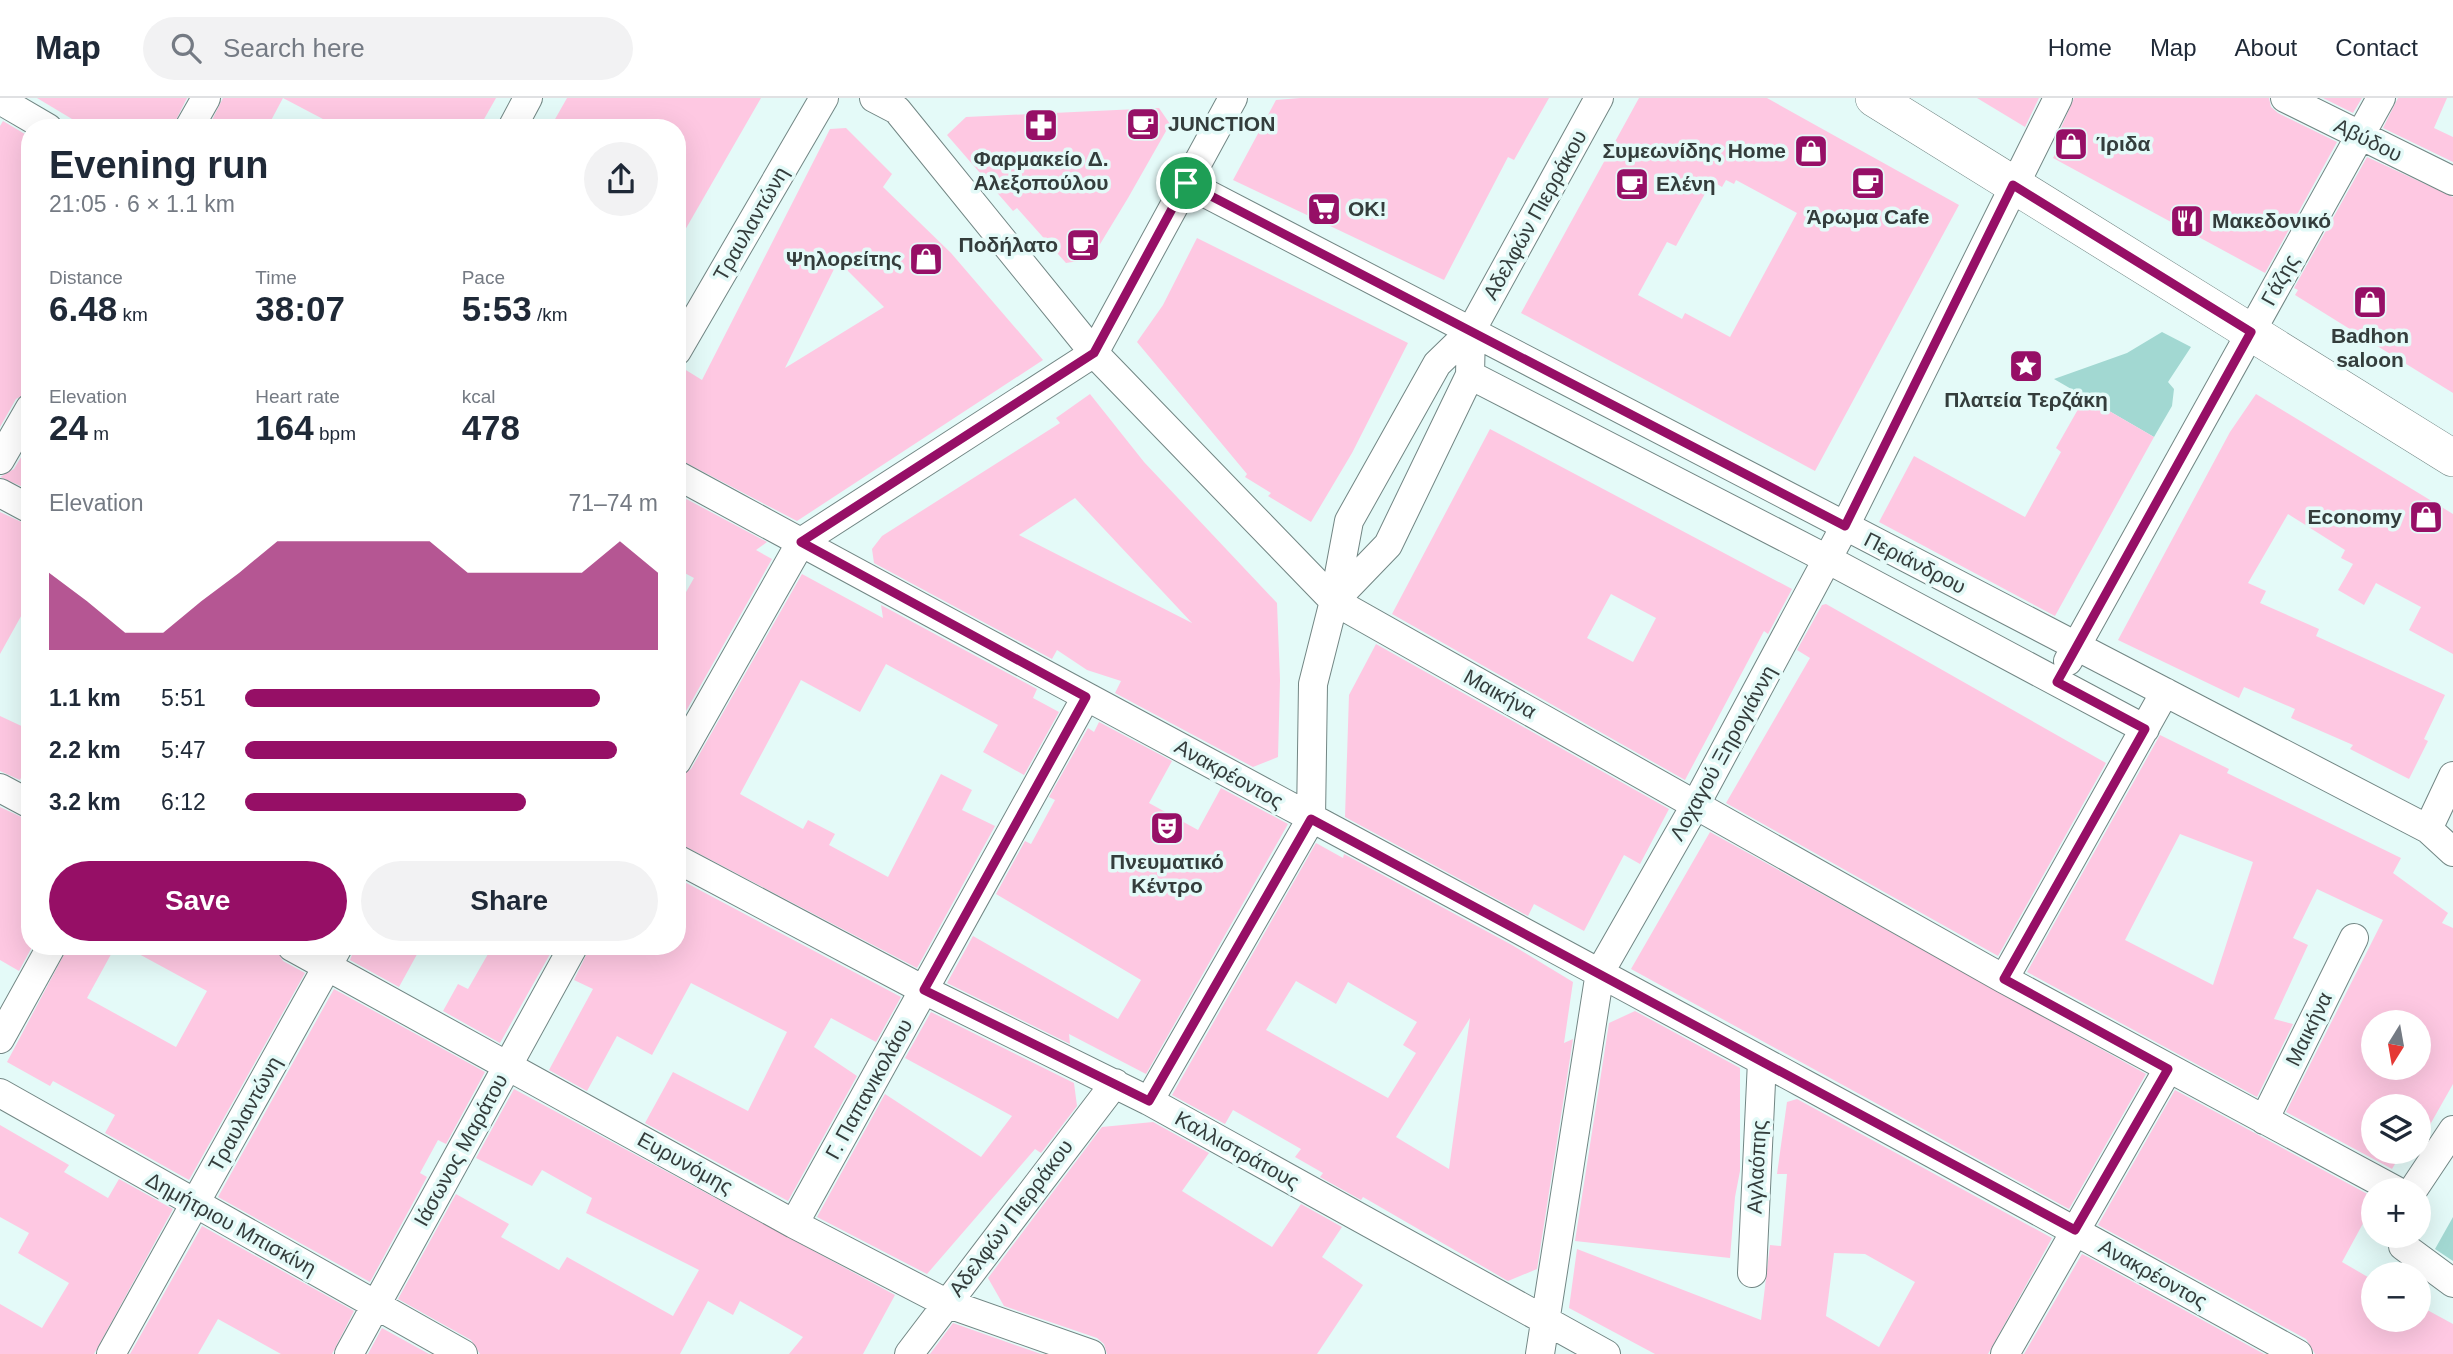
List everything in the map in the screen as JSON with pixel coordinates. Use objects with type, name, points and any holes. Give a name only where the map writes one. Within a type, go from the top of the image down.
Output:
[{"type":"street","points":[[194,119],[206,98]]},
{"type":"street","points":[[517,119],[528,98]]},
{"type":"street","name":"Τραυλαντώνη","points":[[686,336],[824,98]]},
{"type":"street","points":[[686,745],[801,542],[1094,353],[1233,98]]},
{"type":"street","name":"Αδελφών Πιερράκου","points":[[1149,1101],[1311,819],[1313,684],[1334,601],[1349,522],[1437,364],[1471,331],[1598,98]]},
{"type":"street","points":[[1874,98],[2453,458]]},
{"type":"street","name":"Λοχαγού Ξηρογιάννη","points":[[1540,1354],[1600,972],[1696,804],[1845,526],[2058,98]]},
{"type":"street","name":"Αβύδου","points":[[2285,98],[2453,181]]},
{"type":"street","name":"Γάζης","points":[[2057,682],[2381,98]]},
{"type":"street","points":[[0,100],[33,119]]},
{"type":"street","name":"Μαικήνα","points":[[893,102],[1094,353],[1334,601],[2004,979],[2373,1178]]},
{"type":"street","name":"Περιάνδρου","points":[[1186,183],[2428,829],[2453,852]]},
{"type":"street","name":"Αδελφών Πιερράκου","points":[[1334,601],[1388,545],[1470,375],[1471,331]]},
{"type":"street","name":"Περιάνδρου","points":[[1470,375],[1827,559],[2145,729]]},
{"type":"street","points":[[0,460],[21,424]]},
{"type":"street","name":"Ανακρέοντος","points":[[686,480],[1311,819],[1600,972],[2298,1354]]},
{"type":"street","points":[[0,493],[21,504]]},
{"type":"street","points":[[2004,979],[2165,692]]},
{"type":"street","name":"Γ. Παπανικολάου","points":[[794,1224],[1086,697]]},
{"type":"street","points":[[2428,829],[2453,776]]},
{"type":"street","points":[[0,788],[21,799]]},
{"type":"street","name":"Καλλιστράτους","points":[[686,864],[924,990],[1149,1101],[1606,1354]]},
{"type":"street","name":"Μαικήνα","points":[[2264,1120],[2354,939]]},
{"type":"street","points":[[0,1038],[47,955]]},
{"type":"street","name":"Ιάσωνος Μαράτου","points":[[349,1354],[569,955]]},
{"type":"street","name":"Τραυλαντώνη","points":[[111,1354],[332,956]]},
{"type":"street","name":"Ευρυνόμης","points":[[332,956],[508,1064],[794,1224],[946,1303],[1091,1354]]},
{"type":"street","name":"Αγλαόπης","points":[[1752,1273],[1762,1060]]},
{"type":"street","points":[[2005,1354],[2168,1069]]},
{"type":"street","name":"Αδελφών Πιερράκου","points":[[909,1354],[1115,1083]]},
{"type":"street","name":"Δημήτριου Μπισκίνη","points":[[0,1093],[463,1354]]},
{"type":"street","points":[[2421,1178],[2453,1130]]},
{"type":"street","points":[[2406,1248],[2453,1283]]},
{"type":"shaded area","points":[[2162,332],[2191,347],[2168,382],[2174,389],[2172,406],[2154,437],[2054,379],[2127,353]]},
{"type":"shaded area","points":[[2453,1217],[2453,1261],[2435,1249]]},
{"type":"building","points":[[37,98],[187,98],[176,119],[72,119]]},
{"type":"building","points":[[223,98],[283,98],[272,119],[212,119]]},
{"type":"building","points":[[283,98],[496,98],[484,119],[323,119]]},
{"type":"building","points":[[567,98],[761,98],[686,228],[686,119],[555,119]]},
{"type":"building","points":[[1549,98],[1514,160],[1508,157],[1444,280],[1233,180],[1276,100]]},
{"type":"building","points":[[1639,98],[1767,98],[1959,205],[1815,471],[1521,313]],"holes":[[[1726,180],[1734,184],[1736,180],[1797,213],[1730,337],[1685,313],[1682,319],[1638,295],[1667,242],[1676,246],[1712,181],[1722,187]]]},
{"type":"building","points":[[1977,98],[2039,98],[2025,127]]},
{"type":"building","points":[[2074,98],[2269,98],[2271,107],[2278,113],[2337,142],[2265,273],[2053,158],[2059,147],[2054,144]]},
{"type":"building","points":[[2323,98],[2362,98],[2353,113]]},
{"type":"building","points":[[2398,98],[2447,98],[2434,128],[2453,137],[2453,162],[2383,128]]},
{"type":"building","points":[[1159,108],[1170,124],[1128,198],[1091,259],[1066,263],[1017,208],[1013,211],[947,135],[966,117]]},
{"type":"building","points":[[3,121],[21,132],[21,396],[16,399],[0,427],[0,126]]},
{"type":"building","points":[[846,128],[892,174],[883,187],[951,253],[1043,360],[797,521],[686,463],[686,370],[702,380],[830,129]],"holes":[[[838,261],[884,307],[785,368]]]},
{"type":"building","points":[[2367,157],[2453,197],[2453,393],[2295,295],[2298,290],[2294,288]]},
{"type":"building","points":[[1197,238],[1408,343],[1352,453],[1311,522],[1268,496],[1271,493],[1245,477],[1247,474],[1137,342],[1163,305]]},
{"type":"building","points":[[1090,394],[1144,462],[1277,603],[1280,680],[1278,757],[1253,767],[1115,693],[1121,681],[1087,670],[1057,650],[1052,659],[874,563],[872,549],[882,536],[1060,423],[1056,418]],"holes":[[[1075,498],[1192,623],[1019,535]]]},
{"type":"building","points":[[2256,394],[2453,514],[2453,654],[2409,630],[2421,607],[2376,583],[2364,605],[2338,590],[2353,564],[2341,558],[2345,550],[2288,514],[2248,583],[2266,591],[2260,603],[2319,629],[2316,636],[2445,695],[2424,739],[2428,741],[2409,779],[2350,749],[2353,745],[2291,718],[2295,709],[2244,687],[2239,698],[2118,640],[2230,432]]},
{"type":"building","points":[[2085,397],[2154,437],[2055,616],[1879,522],[1914,456],[2025,517],[2061,452],[2056,448]]},
{"type":"building","points":[[1490,429],[1792,589],[1768,634],[1764,631],[1685,780],[1392,614]],"holes":[[[1611,594],[1656,618],[1633,662],[1587,638]]]},
{"type":"building","points":[[21,457],[21,486],[0,477],[14,469]]},
{"type":"building","points":[[686,499],[767,542],[756,550],[772,559],[686,711],[686,592],[694,578],[686,574]]},
{"type":"building","points":[[0,512],[21,522],[21,616],[0,654]]},
{"type":"building","points":[[802,574],[883,618],[881,605],[1037,689],[1033,698],[1059,712],[1024,775],[983,752],[998,725],[886,664],[860,712],[801,680],[740,794],[803,829],[808,820],[835,834],[829,845],[888,877],[941,774],[972,790],[962,810],[995,826],[917,968],[686,847],[686,772],[691,769]]},
{"type":"building","points":[[1826,604],[2106,763],[1998,956],[1726,803],[1810,658],[1797,650],[1822,605]]},
{"type":"building","points":[[1376,644],[1669,809],[1640,864],[1624,855],[1584,931],[1534,904],[1528,916],[1345,817],[1349,695]]},
{"type":"building","points":[[0,716],[21,726],[21,778],[20,780],[0,771]]},
{"type":"building","points":[[1099,722],[1172,761],[1149,803],[1198,830],[1221,788],[1288,824],[1146,1074],[1069,1034],[1070,1044],[947,983],[973,936],[1118,1019],[1141,980],[996,894],[1025,841],[1031,844],[1055,800],[1049,797],[1088,728],[1094,732]]},
{"type":"building","points":[[2160,735],[2229,769],[2227,773],[2401,858],[2393,873],[2448,913],[2442,923],[2453,928],[2453,1084],[2431,1123],[2431,1094],[2361,1094],[2361,1152],[2286,1112],[2383,920],[2317,889],[2293,938],[2308,945],[2274,1019],[2293,1024],[2257,1097],[2027,972]],"holes":[[[2180,834],[2253,862],[2213,985],[2125,940]]]},
{"type":"building","points":[[0,807],[21,817],[21,955],[28,955],[19,971],[0,960]]},
{"type":"building","points":[[1710,832],[2146,1074],[2069,1209],[1631,969]]},
{"type":"building","points":[[1316,843],[1343,858],[1344,854],[1512,945],[1573,982],[1564,1043],[1573,1039],[1537,1269],[1508,1281],[1363,1197],[1361,1200],[1320,1177],[1323,1173],[1295,1157],[1301,1149],[1233,1110],[1225,1124],[1172,1095]],"holes":[[[1296,981],[1336,1004],[1348,982],[1417,1022],[1403,1045],[1416,1053],[1388,1098],[1266,1030]],[[1470,1018],[1449,1169],[1396,1137]]]},
{"type":"building","points":[[686,883],[901,997],[876,1042],[831,1018],[814,1047],[857,1076],[788,1201],[645,1123],[673,1072],[748,1111],[787,1032],[691,983],[652,1055],[617,1036],[587,1091],[549,1070],[593,989],[574,980],[586,955],[686,955]]},
{"type":"building","points":[[64,955],[111,955],[87,998],[176,1047],[207,991],[141,955],[280,955],[283,961],[305,973],[189,1180],[105,1133],[115,1115],[53,1081],[50,1086],[7,1062]]},
{"type":"building","points":[[352,955],[417,955],[399,987],[350,960]]},
{"type":"building","points":[[487,955],[550,955],[500,1043],[443,1011],[458,984],[468,989]]},
{"type":"building","points":[[334,989],[485,1072],[446,1144],[438,1140],[420,1173],[427,1177],[370,1282],[218,1197]]},
{"type":"building","points":[[1635,1011],[1740,1068],[1740,1171],[1730,1258],[1575,1241],[1609,1023]]},
{"type":"building","points":[[931,1012],[1074,1083],[1077,1106],[1041,1153],[1035,1149],[927,1274],[817,1217],[885,1094],[981,1157],[1012,1116],[905,1058]]},
{"type":"building","points":[[514,1089],[895,1295],[863,1354],[789,1354],[803,1337],[740,1301],[733,1315],[708,1301],[680,1354],[480,1354],[471,1340],[398,1299],[456,1194],[509,1224],[501,1237],[559,1270],[567,1257],[673,1316],[699,1270],[586,1213],[592,1198],[542,1170],[532,1186],[476,1158]]},
{"type":"building","points":[[2175,1090],[2361,1191],[2361,1227],[2342,1262],[2361,1273],[2361,1332],[2431,1332],[2431,1312],[2453,1324],[2453,1354],[2315,1354],[2306,1339],[2098,1225]]},
{"type":"building","points":[[1797,1099],[2052,1238],[1988,1354],[1655,1354],[1569,1308],[1577,1249],[1761,1320],[1770,1245],[1781,1246],[1787,1174],[1777,1174],[1787,1102]],"holes":[[[1834,1253],[1865,1254],[1915,1282],[1879,1347],[1826,1316]]]},
{"type":"building","points":[[1153,1122],[1209,1153],[1182,1191],[1272,1247],[1301,1204],[1342,1227],[1322,1257],[1363,1285],[1317,1354],[1107,1354],[1104,1344],[1097,1338],[1004,1306],[988,1278],[1102,1127]]},
{"type":"building","points":[[0,1125],[69,1165],[64,1172],[108,1198],[119,1179],[173,1209],[94,1354],[0,1354],[0,1304],[42,1328],[69,1283],[18,1253],[29,1233],[0,1217]]},
{"type":"building","points":[[202,1226],[354,1311],[332,1354],[281,1354],[218,1319],[198,1354],[130,1354]]},
{"type":"building","points":[[2082,1254],[2088,1257],[2264,1354],[2024,1354]]},
{"type":"building","points":[[953,1323],[1041,1354],[930,1354]]},
{"type":"building","points":[[382,1328],[429,1354],[368,1354]]},
{"type":"place","name":"JUNCTION","points":[[1143,124]]},
{"type":"place","name":"Φαρμακείο Δ. Αλεξοπούλου","points":[[1041,125]]},
{"type":"place","name":"Ίριδα","points":[[2071,144]]},
{"type":"place","name":"Συμεωνίδης Home","points":[[1811,151]]},
{"type":"place","name":"Άρωμα Cafe","points":[[1868,183]]},
{"type":"place","name":"Ελένη","points":[[1632,184]]},
{"type":"place","name":"ΟΚ!","points":[[1324,209]]},
{"type":"place","name":"Μακεδονικό","points":[[2187,221]]},
{"type":"place","name":"Ποδήλατο","points":[[1083,245]]},
{"type":"place","name":"Ψηλορείτης","points":[[926,259]]},
{"type":"place","name":"Badhon saloon","points":[[2370,302]]},
{"type":"place","name":"Πλατεία Τερζάκη","points":[[2026,366]]},
{"type":"place","name":"Economy","points":[[2426,517]]},
{"type":"place","name":"Πνευματικό Κέντρο","points":[[1167,828]]},
{"type":"route","points":[[1186,183],[1845,526],[2013,185],[2251,332],[2057,682],[2145,729],[2004,979],[2168,1069],[2075,1230],[1600,972],[1311,819],[1149,1101],[924,990],[1086,697],[801,542],[1094,353],[1186,183]]}]
